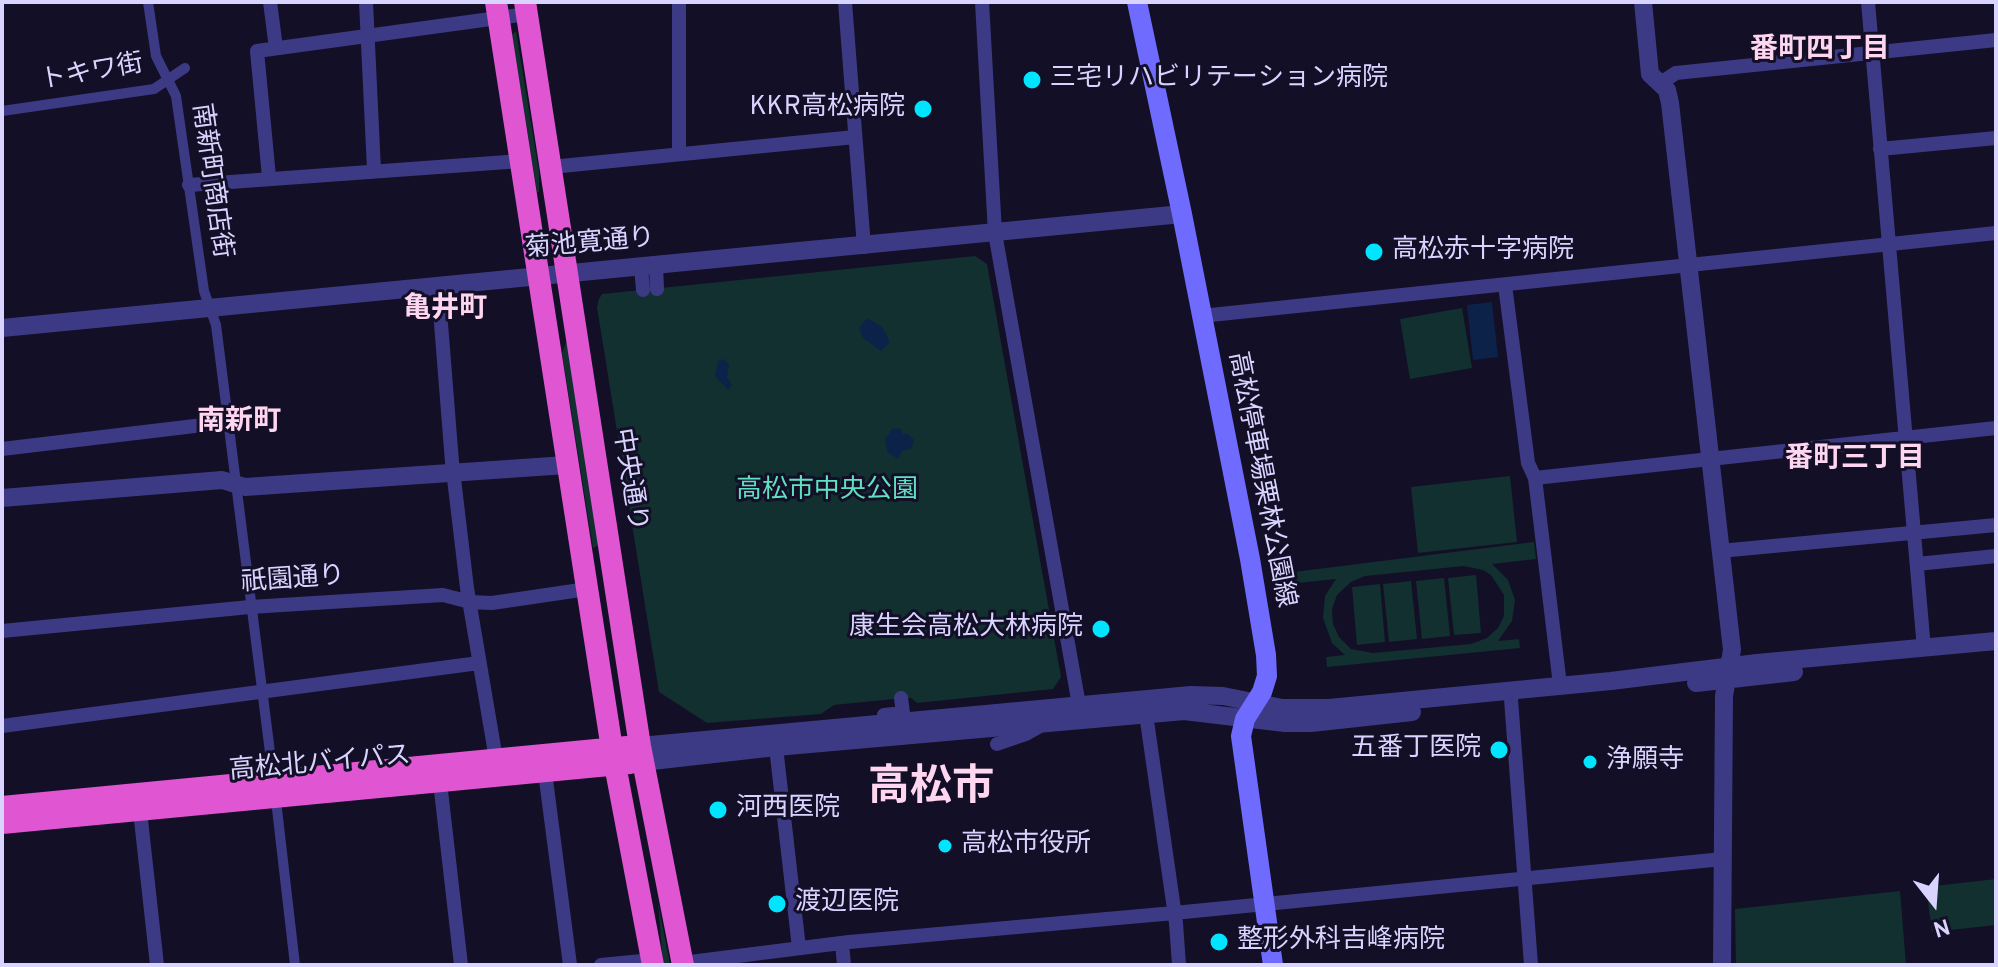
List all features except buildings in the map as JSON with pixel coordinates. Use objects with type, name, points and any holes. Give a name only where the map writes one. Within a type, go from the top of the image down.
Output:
[{"type":"highway","name":"中央通り","points":[[526,8],[642,754],[683,964]]},
{"type":"highway","points":[[497,10],[566,465],[614,757],[653,963]]},
{"type":"highway","name":"高松北バイパス","points":[[2,807],[496,759],[642,754]]},
{"type":"highway","name":"高松北バイパス","points":[[2,823],[545,772],[614,757]]},
{"type":"main road","name":"高松停車場栗林公園線","points":[[1137,2],[1182,214],[1266,655],[1267,676],[1241,736],[1273,965]]},
{"type":"street","name":"南新町商店街","points":[[148,2],[156,56],[176,96],[228,422],[272,768]]},
{"type":"street","points":[[270,2],[276,48]]},
{"type":"street","points":[[366,2],[374,170]]},
{"type":"street","points":[[679,2],[679,153]]},
{"type":"street","points":[[845,2],[864,247]]},
{"type":"street","points":[[982,2],[995,233],[1030,470],[1079,705]]},
{"type":"street","points":[[1643,2],[1649,68],[1653,78],[1667,90],[1670,103],[1732,650],[1723,707],[1720,965]]},
{"type":"street","points":[[1868,2],[1924,649]]},
{"type":"street","points":[[269,177],[257,51],[497,10],[526,8]]},
{"type":"street","points":[[1659,84],[1676,73],[1996,40]]},
{"type":"street","name":"トキワ街","points":[[2,111],[154,89],[185,68]]},
{"type":"street","points":[[551,167],[855,137]]},
{"type":"street","points":[[1880,149],[1996,138]]},
{"type":"street","points":[[189,185],[521,161]]},
{"type":"street","name":"菊池寛通り","points":[[2,328],[1182,214]]},
{"type":"street","points":[[1201,316],[1996,233]]},
{"type":"street","points":[[648,266],[650,289]]},
{"type":"street","points":[[1505,285],[1528,463],[1535,478],[1560,685]]},
{"type":"street","points":[[438,286],[453,472],[479,663],[483,669],[496,759]]},
{"type":"street","points":[[2,449],[228,422]]},
{"type":"street","points":[[1535,478],[1996,428]]},
{"type":"street","points":[[2,498],[222,480],[245,487],[566,465]]},
{"type":"street","points":[[1720,551],[1996,525]]},
{"type":"street","points":[[1917,564],[1996,556]]},
{"type":"street","name":"祇園通り","points":[[2,631],[250,607],[443,595],[470,602],[492,603],[587,589]]},
{"type":"street","points":[[642,754],[851,725],[1191,695],[1223,696],[1250,711],[1311,723],[1996,641]]},
{"type":"street","points":[[642,754],[776,747],[1184,711],[1329,708],[1560,685],[1996,652]]},
{"type":"street","points":[[2,726],[479,663]]},
{"type":"street","points":[[851,725],[858,718],[903,713],[901,698]]},
{"type":"street","points":[[1511,699],[1531,965]]},
{"type":"street","points":[[1146,714],[1179,965]]},
{"type":"street","points":[[997,744],[1026,734],[1044,723]]},
{"type":"street","points":[[776,747],[799,948]]},
{"type":"street","points":[[545,772],[570,965]]},
{"type":"street","points":[[440,782],[461,965]]},
{"type":"street","points":[[277,809],[295,965]]},
{"type":"street","points":[[140,811],[157,965]]},
{"type":"street","points":[[683,964],[842,943],[1723,859]]},
{"type":"street","points":[[842,943],[844,965]]},
{"type":"street","points":[[601,965],[653,963]]},
{"type":"green space","points":[[516,31],[539,172],[539,192],[512,35]]},
{"type":"green space","name":"高松市中央公園","points":[[975,256],[987,264],[1061,677],[1053,689],[917,703],[911,698],[894,699],[834,705],[821,714],[707,723],[659,692],[597,307],[602,294]]},
{"type":"green space","points":[[1462,308],[1472,368],[1410,379],[1400,319]]},
{"type":"green space","points":[[567,340],[599,545],[593,548],[562,353]]},
{"type":"green space","points":[[1510,476],[1517,542],[1418,553],[1411,487]]},
{"type":"green space","points":[[1534,542],[1536,559],[1492,564],[1508,580],[1515,600],[1512,621],[1498,641],[1519,639],[1520,648],[1327,667],[1326,657],[1345,655],[1332,643],[1323,618],[1325,596],[1336,579],[1288,584],[1286,573]],"holes":[[[1464,566],[1491,575],[1504,595],[1504,616],[1498,628],[1487,638],[1471,644],[1373,653],[1351,649],[1339,637],[1333,624],[1332,609],[1337,595],[1351,582],[1365,576]]]},
{"type":"green space","points":[[1476,575],[1481,633],[1454,635],[1448,578]]},
{"type":"green space","points":[[1444,578],[1450,636],[1422,639],[1416,581]]},
{"type":"green space","points":[[1411,581],[1417,639],[1389,642],[1383,584]]},
{"type":"green space","points":[[1380,584],[1385,642],[1357,645],[1352,587]]},
{"type":"green space","points":[[1996,879],[1996,925],[1932,932],[1926,887]]},
{"type":"green space","points":[[1900,891],[1906,965],[1736,965],[1735,909]]},
{"type":"green space","points":[[658,902],[670,965],[663,965]]},
{"type":"water","points":[[1492,302],[1498,357],[1473,360],[1467,305]]},
{"type":"water","points":[[867,318],[882,327],[890,342],[881,351],[863,338],[859,328]]},
{"type":"water","points":[[724,359],[729,365],[727,377],[732,385],[728,390],[715,376],[718,361]]},
{"type":"water","points":[[893,428],[901,429],[903,434],[914,440],[911,449],[902,451],[898,459],[887,452],[885,439]]},
{"type":"place","name":"三宅リハビリテーション病院","points":[[1032,80]]},
{"type":"place","name":"KKR高松病院","points":[[923,109]]},
{"type":"place","name":"高松赤十字病院","points":[[1374,252]]},
{"type":"place","name":"康生会高松大林病院","points":[[1101,629]]},
{"type":"place","name":"五番丁医院","points":[[1499,750]]},
{"type":"place","name":"浄願寺","points":[[1590,762]]},
{"type":"place","name":"河西医院","points":[[718,810]]},
{"type":"place","name":"高松市役所","points":[[945,846]]},
{"type":"place","name":"渡辺医院","points":[[777,904]]},
{"type":"place","name":"整形外科吉峰病院","points":[[1219,942]]},
{"type":"district","name":"番町四丁目","points":[[1820,51]]},
{"type":"district","name":"亀井町","points":[[445,310]]},
{"type":"district","name":"南新町","points":[[239,423]]},
{"type":"district","name":"番町三丁目","points":[[1855,460]]},
{"type":"district","name":"高松市","points":[[931,791]]}]
